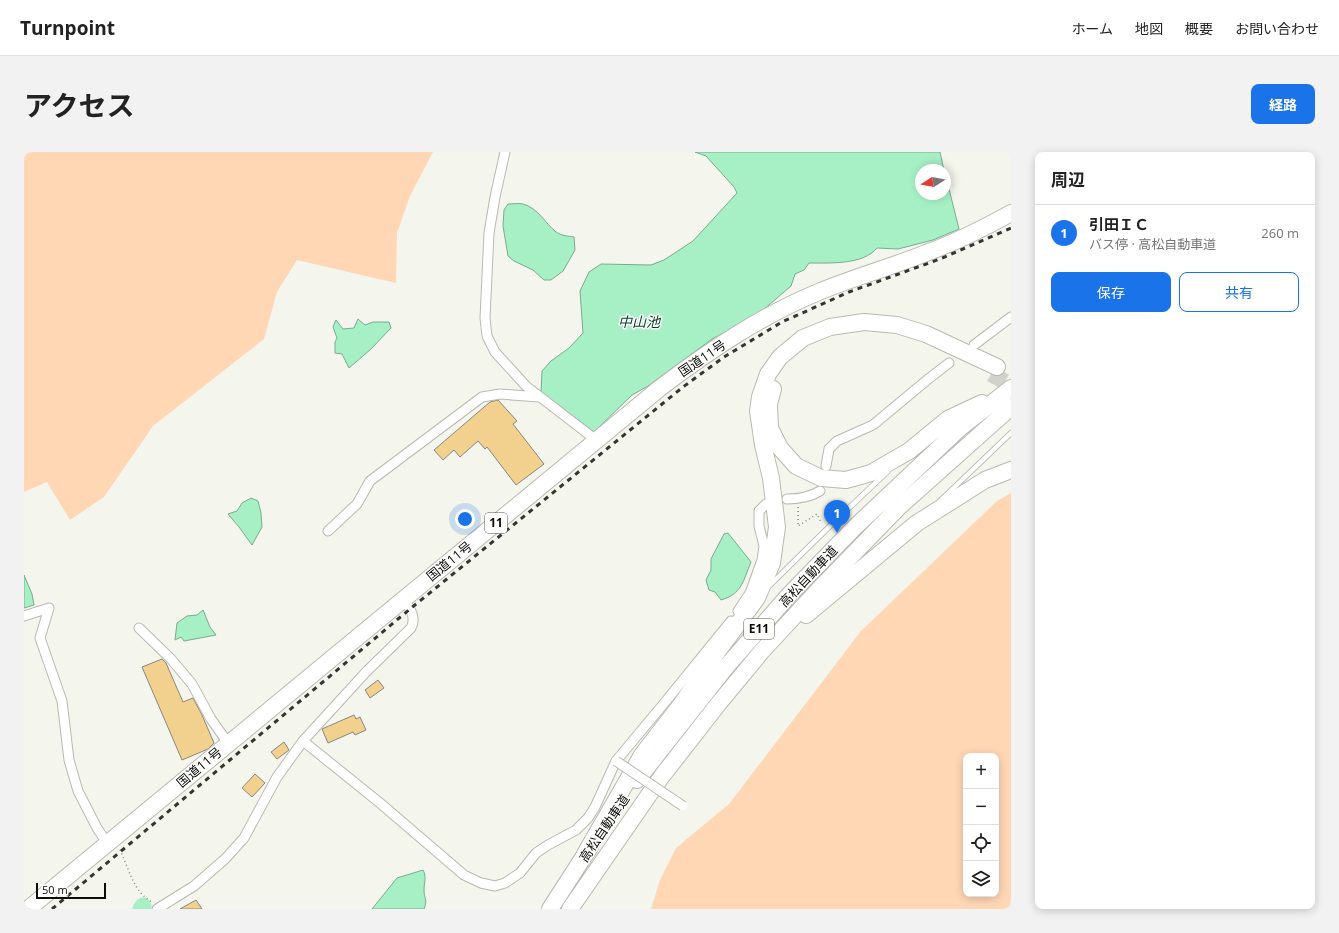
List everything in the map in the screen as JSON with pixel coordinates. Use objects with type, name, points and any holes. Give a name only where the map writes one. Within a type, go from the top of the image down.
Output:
[{"type":"highway","name":"国道11号","points":[[28,909],[596,440],[693,363],[772,314],[820,292],[927,253],[980,230],[1011,213]]},
{"type":"highway","points":[[585,854],[642,755],[683,702],[712,659],[757,598],[772,563],[777,527],[771,478],[763,445],[758,411],[760,397],[768,374],[780,357],[803,338],[830,327],[864,322],[897,325],[926,334],[994,370],[924,342],[894,333],[863,330],[832,335],[806,346],[787,362],[776,378],[769,404],[770,428],[780,448],[796,466],[821,478],[846,480],[871,473],[909,451],[948,419],[1010,390]]},
{"type":"highway","name":"高松自動車道","points":[[550,909],[615,809],[721,673],[789,595],[854,528],[960,428],[1010,390]]},
{"type":"highway","name":"高松自動車道","points":[[570,909],[662,776],[762,651],[825,582],[899,507],[1011,407]]},
{"type":"highway","points":[[762,651],[917,522],[985,480],[1011,470]]},
{"type":"street","points":[[505,152],[489,233],[485,318],[487,336],[495,352],[526,386],[596,440]]},
{"type":"street","points":[[974,345],[1011,317]]},
{"type":"street","points":[[826,466],[829,449],[837,441],[873,424],[949,363]]},
{"type":"street","points":[[328,532],[357,504],[370,481],[482,397],[500,394],[539,397]]},
{"type":"street","points":[[787,499],[798,499],[813,495],[820,491]]},
{"type":"street","points":[[303,741],[380,803],[464,875],[481,884],[495,886],[506,883],[520,873],[536,853],[576,830],[588,818],[595,807],[616,761],[732,619],[750,593],[762,560],[764,546],[759,526],[759,511],[766,504]]},
{"type":"street","points":[[159,908],[210,874],[244,838],[277,777],[303,741],[366,672],[411,628],[414,617],[404,598]]},
{"type":"street","points":[[24,616],[49,608],[40,638],[62,701],[69,760],[78,790],[97,828],[110,840]]},
{"type":"street","points":[[139,628],[171,659],[192,684],[211,719],[228,743]]},
{"type":"street","points":[[616,761],[683,806]]},
{"type":"lane","points":[[917,522],[1011,433]]},
{"type":"lane","points":[[757,598],[909,451]]},
{"type":"path","points":[[798,499],[798,526],[817,514],[821,522]]},
{"type":"path","points":[[110,840],[121,851],[141,893],[159,908]]},
{"type":"shaded area","points":[[24,152],[433,152],[410,196],[397,233],[396,283],[297,260],[277,292],[264,339],[153,426],[104,497],[70,520],[47,482],[24,492]]},
{"type":"shaded area","points":[[1011,493],[1011,909],[651,909],[660,880],[676,848],[729,804],[861,631],[997,501]]},
{"type":"water","name":"中山池","points":[[695,152],[940,152],[943,164],[915,164],[915,200],[951,200],[951,197],[959,229],[933,240],[898,249],[877,248],[871,254],[855,260],[836,263],[809,263],[804,270],[795,274],[791,286],[755,317],[712,339],[648,386],[632,395],[594,432],[541,392],[542,371],[551,361],[569,348],[583,333],[580,291],[589,272],[601,264],[651,265],[664,260],[693,241],[737,193],[734,187],[706,156]]},
{"type":"water","points":[[508,204],[521,204],[528,206],[537,212],[556,232],[574,237],[575,250],[563,271],[551,280],[544,280],[533,270],[514,261],[508,256],[503,226],[504,210]]},
{"type":"water","points":[[358,319],[365,325],[373,322],[389,322],[391,328],[371,349],[349,368],[342,354],[335,353],[335,342],[337,338],[333,327],[336,320],[343,329],[354,328]]},
{"type":"water","points":[[251,498],[258,501],[262,527],[252,545],[228,514],[237,511],[242,503]]},
{"type":"water","points":[[728,533],[751,562],[744,581],[738,590],[721,600],[715,592],[709,590],[706,580],[711,570],[711,559],[724,534]]},
{"type":"water","points":[[24,575],[32,594],[34,605],[24,608]]},
{"type":"water","points":[[203,610],[210,627],[216,635],[184,641],[181,637],[175,640],[177,623],[187,616],[197,615]]},
{"type":"water","points":[[423,870],[425,877],[424,893],[426,901],[424,909],[372,909],[397,878]]},
{"type":"building","points":[[498,400],[517,421],[513,424],[544,464],[516,485],[487,447],[485,449],[478,441],[460,457],[454,450],[443,460],[434,450],[490,402]]},
{"type":"building","points":[[162,659],[166,663],[183,702],[193,698],[214,743],[208,749],[182,760],[142,667]]},
{"type":"building","points":[[378,680],[384,688],[370,698],[365,690]]},
{"type":"building","points":[[354,715],[356,719],[360,717],[366,730],[355,735],[353,732],[328,743],[322,729]]},
{"type":"building","points":[[284,742],[289,750],[277,759],[271,752]]},
{"type":"building","points":[[255,774],[265,783],[252,797],[242,788]]},
{"type":"building","points":[[196,900],[202,909],[180,909]]},
{"type":"tunnel","points":[[991,374],[1011,385]]},
{"type":"railway","points":[[52,909],[410,609],[683,387],[724,357],[782,322],[849,292],[940,259],[1011,228]]},
{"type":"place","name":"引田ＩＣ","points":[[837,533]]}]
